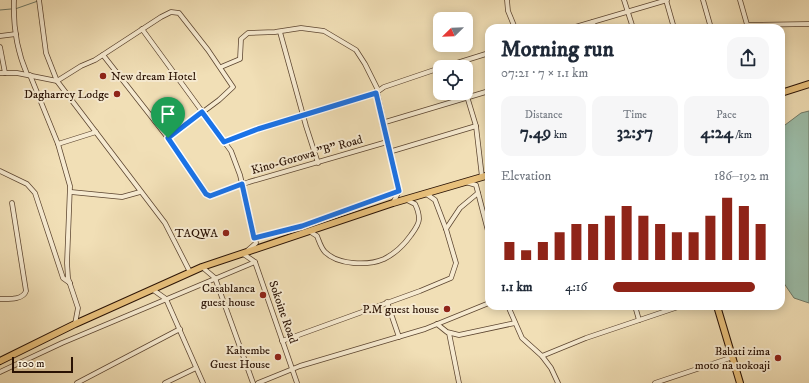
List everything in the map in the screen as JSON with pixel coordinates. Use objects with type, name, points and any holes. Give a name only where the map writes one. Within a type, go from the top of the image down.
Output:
[{"type":"highway","points":[[785,93],[809,84]]},
{"type":"highway","points":[[2,359],[75,324],[202,267],[248,250],[405,199],[485,176]]},
{"type":"highway","points":[[718,310],[740,383]]},
{"type":"street","points":[[14,0],[13,17],[16,34],[28,75],[58,144],[70,192],[67,255],[70,283],[78,308],[75,324]]},
{"type":"street","points":[[38,0],[46,54],[57,81],[165,223],[190,272]]},
{"type":"street","points":[[507,0],[508,11],[513,24]]},
{"type":"street","points":[[624,0],[632,24]]},
{"type":"street","points":[[586,24],[627,10],[666,0],[673,24]]},
{"type":"street","points":[[703,0],[710,24]]},
{"type":"street","points":[[740,0],[747,24]]},
{"type":"street","points":[[0,47],[2,73],[28,75],[57,81],[103,55],[166,14],[174,12],[179,13],[221,67],[232,88],[168,138],[103,55]]},
{"type":"street","points":[[785,25],[809,24]]},
{"type":"street","points":[[221,67],[240,60],[241,39],[248,33],[280,32],[301,28],[318,29],[344,42],[360,55],[377,91],[382,123],[399,191],[393,203]]},
{"type":"street","points":[[142,29],[224,142],[238,167],[256,243],[248,250]]},
{"type":"street","points":[[280,32],[318,163]]},
{"type":"street","points":[[0,36],[16,34]]},
{"type":"street","points":[[470,60],[485,54]]},
{"type":"street","points":[[224,142],[243,134],[377,91],[433,71]]},
{"type":"street","points":[[473,94],[485,92]]},
{"type":"street","points":[[382,123],[451,100]]},
{"type":"street","points":[[468,100],[476,126],[482,177]]},
{"type":"street","points":[[389,152],[476,126]]},
{"type":"street","points":[[58,144],[96,132]]},
{"type":"street","name":"Kino-Gorowa \"B\" Road","points":[[168,138],[206,194],[210,196],[242,184],[387,142]]},
{"type":"street","points":[[0,171],[27,184],[35,193],[63,278],[70,283]]},
{"type":"street","points":[[465,182],[476,185],[485,220]]},
{"type":"street","points":[[254,238],[302,226],[399,191]]},
{"type":"street","points":[[70,192],[122,197],[140,192]]},
{"type":"street","points":[[282,341],[420,291],[452,276],[456,263],[446,228],[435,200],[424,193]]},
{"type":"street","points":[[446,228],[460,208],[478,193]]},
{"type":"street","points":[[307,231],[317,236],[323,250],[335,258],[344,261],[366,263],[384,259],[408,240],[417,225],[419,219],[415,204],[405,199]]},
{"type":"street","points":[[0,299],[20,297],[24,295],[26,290],[12,203]]},
{"type":"street","points":[[296,235],[302,226]]},
{"type":"street","points":[[242,253],[255,262]]},
{"type":"street","points":[[0,372],[62,343],[255,262]]},
{"type":"street","name":"Sokoine Road","points":[[255,262],[297,383]]},
{"type":"street","points":[[202,267],[215,278],[253,383]]},
{"type":"street","points":[[152,289],[166,299],[203,383]]},
{"type":"street","points":[[387,302],[399,337]]},
{"type":"street","points":[[258,383],[292,369],[437,324],[485,305]]},
{"type":"street","points":[[509,310],[514,323],[526,343],[542,356],[551,368],[558,383]]},
{"type":"street","points":[[636,310],[639,320]]},
{"type":"street","points":[[542,356],[586,338],[669,310]]},
{"type":"street","points":[[437,324],[449,333],[464,335],[514,323]]},
{"type":"street","points":[[77,383],[180,330]]},
{"type":"street","points":[[449,333],[459,383]]},
{"type":"street","points":[[655,383],[733,357]]},
{"type":"street","points":[[165,383],[196,368]]},
{"type":"shaded area","points":[[809,111],[809,303],[794,298],[785,285],[785,125],[801,113]]},
{"type":"waterway","points":[[15,9],[38,1]]},
{"type":"waterway","points":[[0,10],[11,9]]},
{"type":"place","name":"New dream Hotel","points":[[103,76]]},
{"type":"place","name":"Dagharrcy Lodge","points":[[117,94]]},
{"type":"place","name":"TAQWA","points":[[226,233]]},
{"type":"place","name":"Casablanca guest house","points":[[263,295]]},
{"type":"place","name":"P.M guest house","points":[[447,309]]},
{"type":"place","name":"Kahembe Guest House","points":[[278,357]]},
{"type":"place","name":"Babati zima moto na uokoaji","points":[[778,358]]},
{"type":"route","points":[[376,93],[399,191],[302,226],[261,238],[254,238],[242,184],[210,196],[206,194],[168,138],[202,112],[224,142],[258,129],[376,93]]}]
